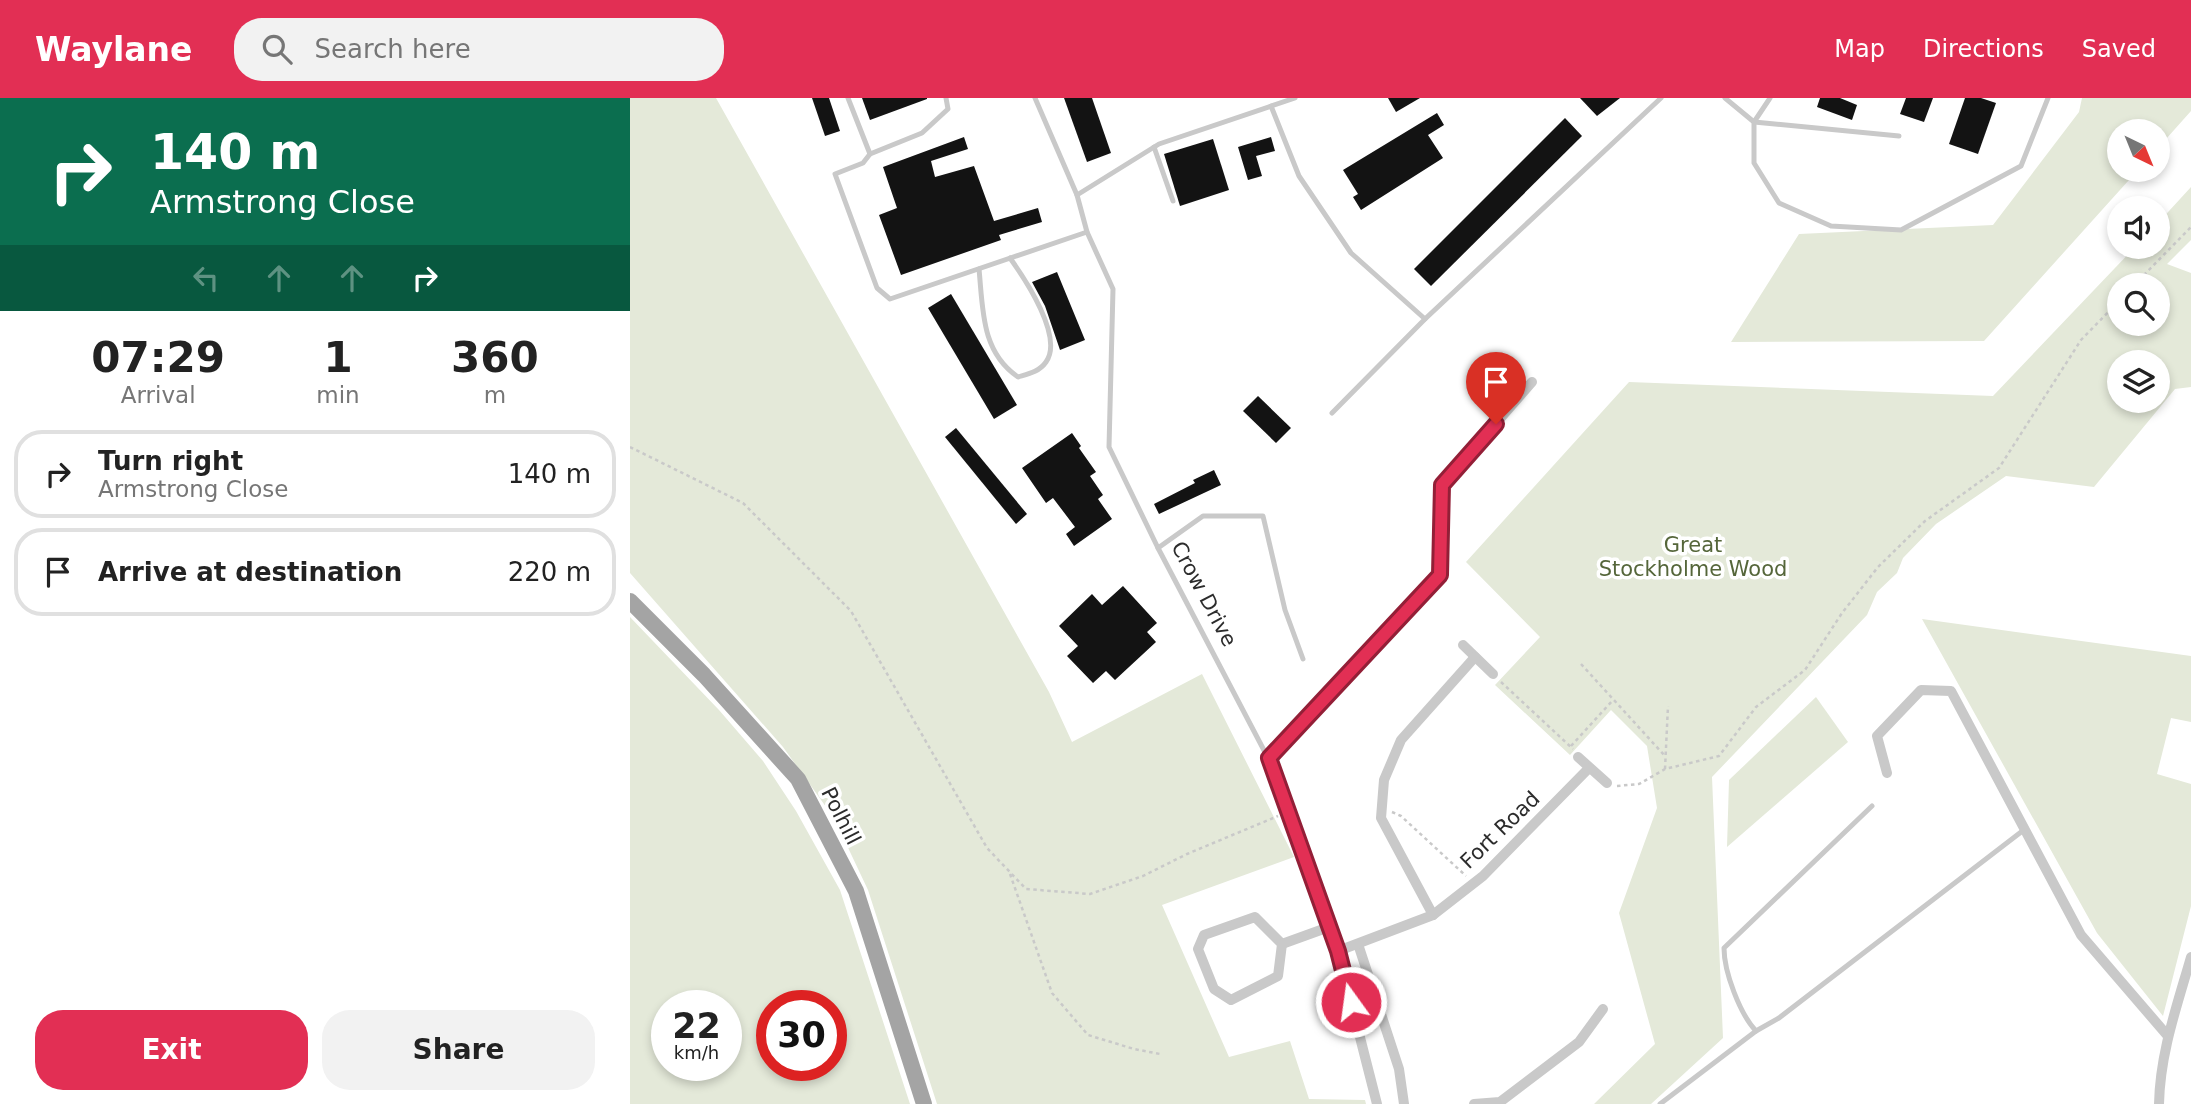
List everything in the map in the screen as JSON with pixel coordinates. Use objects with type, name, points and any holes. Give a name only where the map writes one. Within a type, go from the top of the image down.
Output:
[{"type":"main road","name":"Polhill","points":[[630,601],[704,675],[799,779],[856,891],[924,1104]]},
{"type":"street","points":[[1269,758],[1440,575],[1442,485],[1532,383]]},
{"type":"street","points":[[1463,645],[1493,674]]},
{"type":"street","points":[[1433,915],[1381,818],[1384,780],[1401,740],[1475,657]]},
{"type":"street","points":[[1887,773],[1877,736],[1922,690],[1951,691],[2081,935],[2167,1035]]},
{"type":"street","points":[[1578,757],[1606,783]]},
{"type":"street","name":"Crow Drive","points":[[1269,758],[1338,951],[1377,1104]]},
{"type":"street","name":"Fort Road","points":[[1338,951],[1433,915],[1474,883],[1589,768]]},
{"type":"street","points":[[1255,917],[1282,944],[1278,976],[1231,1000],[1214,989],[1198,949],[1204,935],[1255,917]]},
{"type":"street","points":[[1282,944],[1329,927]]},
{"type":"street","points":[[1358,944],[1399,1069],[1404,1104]]},
{"type":"street","points":[[2159,1104],[2159,1082],[2167,1035],[2191,957]]},
{"type":"street","points":[[1474,1104],[1500,1102],[1579,1042],[1603,1009]]},
{"type":"lane","points":[[848,98],[870,154]]},
{"type":"lane","points":[[946,98],[948,109],[922,133],[870,154],[863,163],[835,174],[877,288],[890,299],[1087,232]]},
{"type":"lane","name":"Crow Drive","points":[[1035,98],[1077,195],[1087,232],[1113,289],[1110,447],[1158,548],[1269,758]]},
{"type":"lane","points":[[1077,195],[1154,147],[1295,98]]},
{"type":"lane","points":[[1332,413],[1424,319],[1661,98]]},
{"type":"lane","points":[[1725,98],[1754,122],[1899,136]]},
{"type":"lane","points":[[1770,98],[1754,122],[1754,163],[1779,203],[1831,226],[1901,230],[2021,166],[2048,98]]},
{"type":"lane","points":[[1271,106],[1299,176],[1351,253],[1424,319]]},
{"type":"lane","points":[[1154,147],[1172,201]]},
{"type":"lane","points":[[979,269],[988,339],[999,361],[1018,377],[1034,373],[1046,362],[1051,340],[1035,298],[1010,258]]},
{"type":"lane","points":[[1158,548],[1203,516],[1263,516],[1285,610],[1303,659]]},
{"type":"lane","points":[[1756,1031],[1748,1023],[1739,1003],[1724,957],[1724,948],[1872,806]]},
{"type":"lane","points":[[1660,1104],[1756,1031],[1779,1018],[2025,829]]},
{"type":"path","points":[[2146,273],[2191,227]]},
{"type":"path","points":[[1606,783],[1611,786],[1639,784],[1665,769],[1719,756],[1756,707],[1805,670],[1842,613],[1878,567],[1925,521],[1999,468],[2081,340],[2107,313]]},
{"type":"path","points":[[630,447],[743,503],[851,611],[986,848],[1026,889],[1090,894],[1143,876],[1187,853],[1288,813]]},
{"type":"path","points":[[1581,664],[1665,756]]},
{"type":"path","points":[[1493,674],[1578,757]]},
{"type":"path","points":[[1570,747],[1614,700]]},
{"type":"path","points":[[1665,769],[1668,706]]},
{"type":"path","points":[[1381,808],[1401,816],[1474,883]]},
{"type":"path","points":[[1009,871],[1052,993],[1088,1035],[1160,1054]]},
{"type":"green space","points":[[630,98],[716,98],[1049,692],[1072,742],[1202,674],[1294,857],[1162,905],[1229,1057],[1290,1041],[1309,1099],[1365,1100],[1366,1104],[937,1104],[868,890],[834,818],[783,747],[630,573]]},
{"type":"green space","points":[[2082,98],[2191,98],[2191,111],[2170,135],[2170,119],[2107,119],[2107,182],[2127,182],[2115,196],[2107,196],[2107,204],[1984,341],[1731,342],[1799,234],[1993,225],[2079,112]]},
{"type":"green space","name":"Great Stockholme Wood","points":[[2191,187],[2191,240],[2167,264],[2191,273],[2191,387],[2175,389],[2170,395],[2170,350],[2107,350],[2107,413],[2155,413],[2094,487],[2006,476],[1936,524],[1903,558],[1897,573],[1877,592],[1867,615],[1712,777],[1723,1038],[1651,1104],[1594,1104],[1655,1044],[1619,913],[1657,808],[1647,746],[1611,710],[1570,755],[1495,685],[1540,637],[1466,562],[1629,382],[1993,396],[2107,276],[2107,336],[2170,336],[2170,273],[2110,273],[2124,259],[2170,259],[2170,210]]},
{"type":"green space","points":[[630,617],[719,710],[763,761],[796,811],[840,890],[910,1104],[630,1104]]},
{"type":"green space","points":[[1922,619],[2191,656],[2191,722],[2171,718],[2157,774],[2191,784],[2191,906],[2163,1016],[2097,933]]},
{"type":"green space","points":[[1816,697],[1848,742],[1727,847],[1729,780]]},
{"type":"building","points":[[812,98],[829,98],[840,131],[825,136]]},
{"type":"building","points":[[862,98],[927,98],[927,99],[870,120]]},
{"type":"building","points":[[1064,98],[1092,98],[1111,153],[1087,162]]},
{"type":"building","points":[[1388,98],[1420,98],[1396,112]]},
{"type":"building","points":[[1580,98],[1620,98],[1597,116]]},
{"type":"building","points":[[1820,98],[1840,98],[1857,105],[1852,120],[1817,107]]},
{"type":"building","points":[[1906,98],[1933,98],[1924,122],[1900,114]]},
{"type":"building","points":[[1965,98],[1981,98],[1996,103],[1978,154],[1949,144]]},
{"type":"building","points":[[1437,113],[1444,125],[1428,135],[1443,158],[1361,210],[1353,197],[1358,194],[1343,170]]},
{"type":"building","points":[[1565,118],[1582,136],[1431,286],[1414,269]]},
{"type":"building","points":[[964,137],[968,149],[931,161],[935,177],[974,166],[994,221],[1038,208],[1042,222],[999,235],[1001,240],[901,275],[879,215],[897,208],[883,167]]},
{"type":"building","points":[[1271,137],[1275,151],[1256,156],[1262,176],[1248,180],[1238,147]]},
{"type":"building","points":[[1213,139],[1229,190],[1180,206],[1164,154]]},
{"type":"building","points":[[1057,272],[1085,340],[1060,350],[1045,306],[1032,282]]},
{"type":"building","points":[[951,294],[1017,405],[994,419],[928,308]]},
{"type":"building","points":[[1258,396],[1291,428],[1276,443],[1243,411]]},
{"type":"building","points":[[956,428],[1027,514],[1016,524],[945,437]]},
{"type":"building","points":[[1072,433],[1096,472],[1090,476],[1103,495],[1098,499],[1112,519],[1074,546],[1066,534],[1075,527],[1053,498],[1046,503],[1022,468]]},
{"type":"building","points":[[1214,470],[1221,485],[1159,514],[1154,504]]},
{"type":"building","points":[[1123,586],[1157,623],[1147,632],[1156,642],[1115,680],[1106,671],[1093,683],[1067,656],[1078,646],[1059,626],[1092,594],[1102,605]]},
{"type":"route","points":[[1351,1002],[1338,951],[1269,758],[1440,575],[1442,485],[1496,424]]}]
